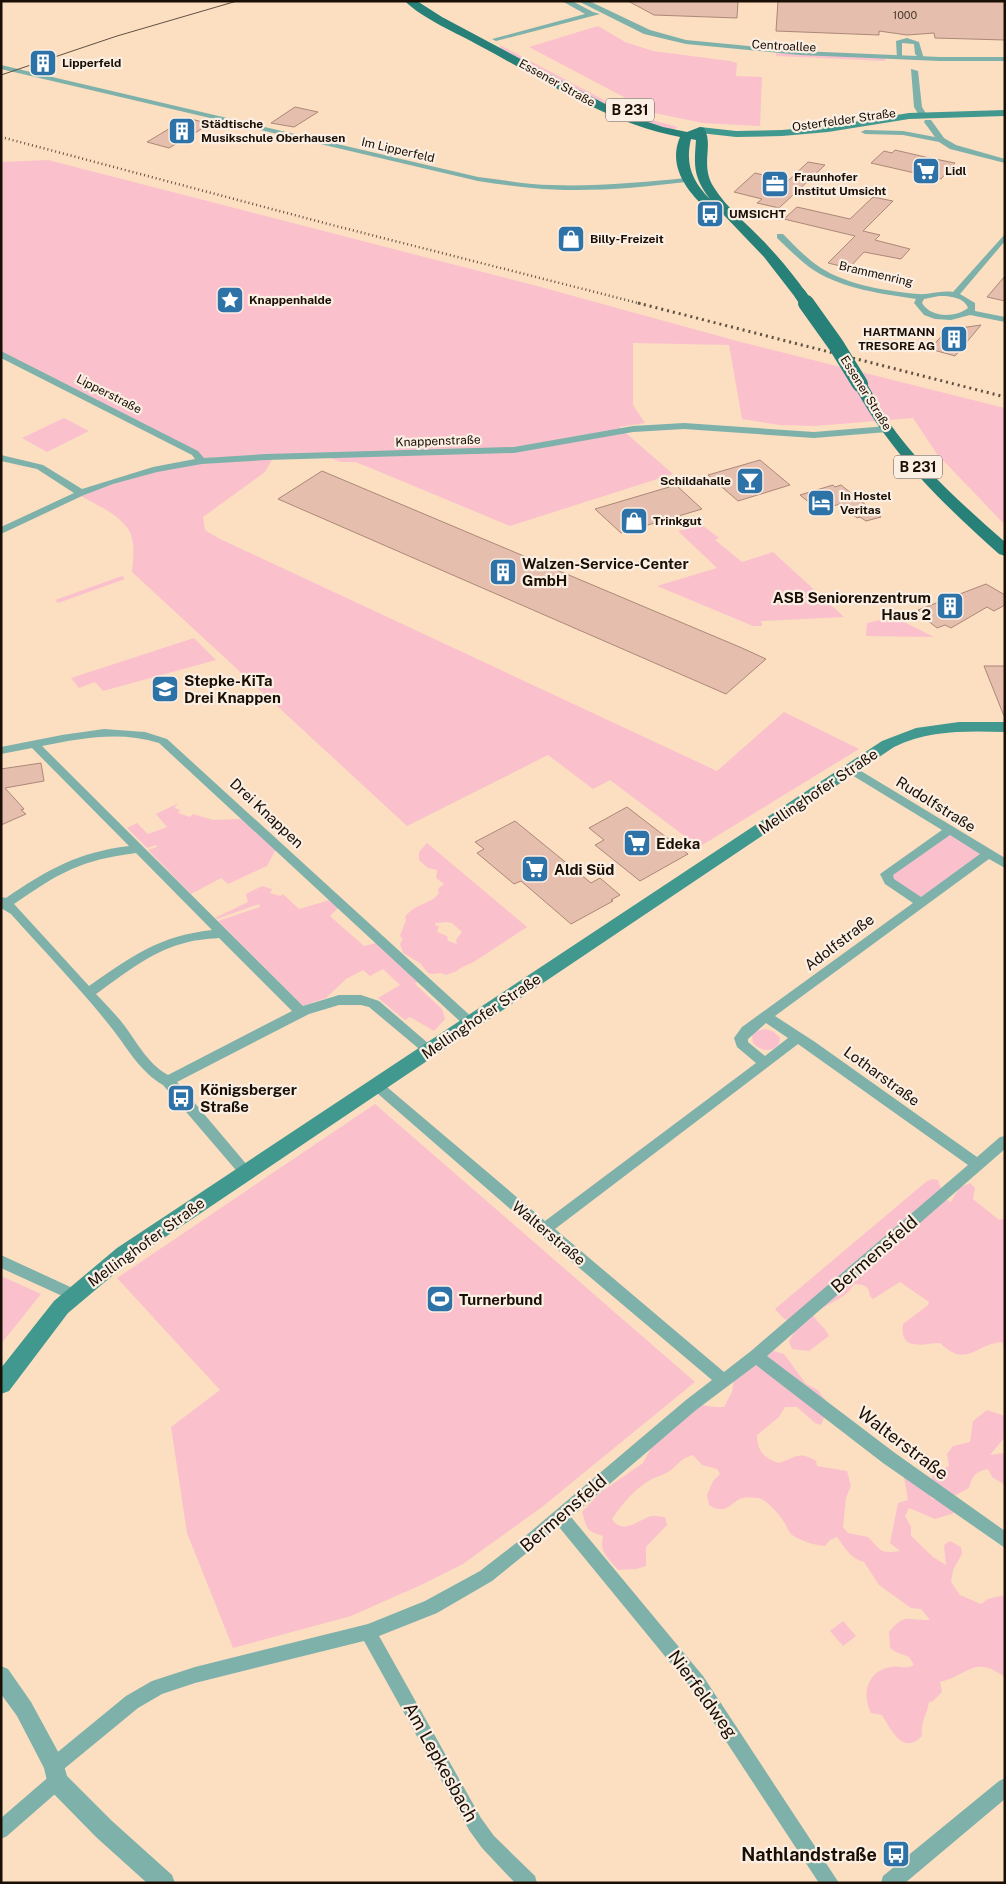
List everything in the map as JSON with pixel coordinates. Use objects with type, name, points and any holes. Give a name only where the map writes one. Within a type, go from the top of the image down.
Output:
[{"type":"main road","name":"Essener Straße","points":[[413,3],[470,26],[614,113],[651,127],[687,136],[701,134]]},
{"type":"main road","name":"Essener Straße","points":[[496,42],[624,108],[701,134]]},
{"type":"main road","name":"Osterfelder Straße","points":[[701,134],[796,133],[925,118],[1005,113]]},
{"type":"main road","name":"Osterfelder Straße","points":[[701,134],[769,141],[810,139],[865,132],[925,118],[1005,120]]},
{"type":"main road","name":"Essener Straße","points":[[701,134],[699,158],[702,176],[713,194],[739,225],[766,252],[800,294],[836,345],[887,429],[929,481],[1005,551]]},
{"type":"main road","points":[[687,136],[681,159],[685,177],[702,176]]},
{"type":"main road","name":"Essener Straße","points":[[685,177],[707,203],[739,225]]},
{"type":"main road","name":"Mellinghofer Straße","points":[[1,1385],[50,1321],[74,1295],[124,1254],[851,769],[899,738],[920,730],[951,726],[1005,726]]},
{"type":"street","name":"Centroallee","points":[[566,1],[591,15],[617,18],[654,35],[686,42],[774,52],[922,58],[1005,58]]},
{"type":"street","name":"Centroallee","points":[[582,1],[604,17]]},
{"type":"street","points":[[496,42],[591,15]]},
{"type":"street","points":[[496,42],[604,17]]},
{"type":"street","name":"Centroallee","points":[[642,40],[678,48],[747,56],[898,64],[908,66],[914,71]]},
{"type":"street","points":[[899,57],[899,41],[907,40],[917,43],[918,54],[922,58]]},
{"type":"street","points":[[941,140],[918,107],[914,71],[917,66],[922,64],[1005,64]]},
{"type":"street","name":"Im Lipperfeld","points":[[1,67],[459,175],[533,186],[633,186],[685,177]]},
{"type":"street","points":[[865,132],[903,133],[941,140],[960,150],[1005,161]]},
{"type":"street","name":"Brammenring","points":[[780,236],[818,269],[831,276],[897,293],[921,297],[939,293],[955,294]]},
{"type":"street","points":[[970,312],[972,307],[969,302],[955,294],[1005,236]]},
{"type":"street","name":"Brammenring","points":[[921,297],[918,302],[920,307],[932,315],[952,317],[970,312],[1005,320]]},
{"type":"street","name":"Lipperstraße","points":[[1,354],[195,453],[202,461]]},
{"type":"street","name":"Knappenstraße","points":[[1,531],[81,493],[142,473],[202,461],[266,457],[514,450],[614,432],[665,426],[703,426],[814,435],[887,429]]},
{"type":"street","points":[[1,458],[40,467],[81,493]]},
{"type":"street","name":"Drei Knappen","points":[[1,751],[102,732],[121,731],[148,735],[170,744],[470,1022]]},
{"type":"street","points":[[35,744],[301,1012]]},
{"type":"street","name":"Rudolfstraße","points":[[851,769],[1005,864]]},
{"type":"street","points":[[920,902],[889,881],[886,874],[950,830]]},
{"type":"street","points":[[138,849],[94,855],[70,864],[3,903],[15,911],[115,1023],[128,1044],[149,1068],[168,1081],[246,1172]]},
{"type":"street","name":"Adolfstraße","points":[[765,1063],[744,1048],[741,1038],[744,1032],[988,854]]},
{"type":"street","points":[[88,993],[135,960],[159,947],[178,940],[221,933]]},
{"type":"street","points":[[168,1081],[301,1012],[321,1004],[339,1000],[368,1002],[380,1008],[428,1050]]},
{"type":"street","name":"Lotharstraße","points":[[766,1016],[810,1045],[977,1164]]},
{"type":"street","points":[[544,1230],[797,1038]]},
{"type":"street","name":"Walterstraße","points":[[376,1086],[723,1380]]},
{"type":"street","name":"Bermensfeld","points":[[1,1830],[56,1773],[132,1702],[158,1687],[195,1675],[368,1632],[426,1610],[470,1586],[507,1561],[723,1380],[756,1356],[1005,1141]]},
{"type":"street","points":[[1,1261],[74,1295]]},
{"type":"street","name":"Walterstraße","points":[[756,1356],[874,1447],[1005,1542]]},
{"type":"street","name":"Nierfeldweg","points":[[560,1516],[697,1682],[830,1883]]},
{"type":"street","name":"Am Lepkesbach","points":[[368,1632],[475,1824],[488,1842],[528,1883]]},
{"type":"street","points":[[1,1676],[24,1709],[56,1773],[104,1829],[164,1883]]},
{"type":"street","points":[[890,1883],[1005,1787]]},
{"type":"shaded area","points":[[598,26],[625,42],[653,51],[730,61],[737,63],[736,76],[762,77],[760,126],[703,123],[654,113],[529,47]]},
{"type":"shaded area","points":[[500,45],[619,108],[678,127],[672,130],[624,115],[501,49]]},
{"type":"shaded area","points":[[776,53],[885,58],[885,61],[776,56]]},
{"type":"shaded area","points":[[48,160],[537,286],[737,341],[1005,408],[1005,525],[937,454],[913,418],[815,426],[780,425],[742,419],[729,345],[633,343],[633,405],[645,423],[619,427],[673,474],[510,526],[355,462],[341,462],[322,455],[203,461],[195,452],[1,354],[1,162]]},
{"type":"shaded area","points":[[64,418],[89,431],[47,452],[22,438]]},
{"type":"shaded area","points":[[273,458],[265,472],[203,517],[205,530],[218,538],[717,771],[784,712],[859,749],[699,847],[610,780],[593,789],[548,755],[407,826],[132,572],[133,544],[131,533],[118,518],[99,505],[79,495],[129,477],[165,467]]},
{"type":"shaded area","points":[[702,525],[719,538],[715,540],[742,562],[773,552],[844,617],[761,621],[762,626],[753,626],[657,586],[717,568],[678,531]]},
{"type":"shaded area","points":[[122,576],[125,579],[58,603],[55,600]]},
{"type":"shaded area","points":[[890,618],[904,622],[934,637],[866,636],[867,623]]},
{"type":"shaded area","points":[[194,638],[216,660],[103,691],[95,682],[79,688],[71,678]]},
{"type":"shaded area","points":[[179,803],[174,808],[180,810],[178,813],[190,817],[193,814],[213,820],[243,819],[276,849],[267,866],[228,884],[221,878],[191,894],[148,850],[157,847],[156,845],[147,848],[127,828],[137,823],[148,834],[167,827],[156,814]]},
{"type":"shaded area","points":[[950,830],[988,854],[920,902],[886,874]]},
{"type":"shaded area","points":[[427,843],[527,927],[457,971],[446,975],[428,973],[420,963],[403,953],[400,944],[403,939],[400,936],[406,920],[405,917],[409,912],[436,897],[439,893],[438,889],[444,884],[436,878],[437,870],[428,868],[419,860],[419,852]],"holes":[[[435,923],[452,923],[462,932],[456,940],[457,944],[448,941],[447,936],[437,932],[439,926],[436,926]]]},
{"type":"shaded area","points":[[262,886],[272,889],[270,893],[280,896],[283,894],[299,909],[330,900],[338,908],[330,916],[364,946],[377,943],[418,981],[415,984],[442,1009],[445,1019],[434,1031],[410,1017],[405,1020],[378,998],[400,985],[383,969],[370,976],[363,970],[346,979],[326,998],[303,1006],[218,921],[260,907],[259,904],[217,919],[215,918],[248,902],[246,894]]},
{"type":"shaded area","points":[[766,1029],[774,1032],[780,1038],[779,1044],[770,1050],[759,1048],[753,1043],[752,1035],[756,1031]]},
{"type":"shaded area","points":[[375,1104],[695,1382],[542,1507],[463,1564],[351,1616],[233,1648],[187,1533],[171,1427],[220,1390],[117,1278]]},
{"type":"shaded area","points":[[938,1180],[945,1199],[951,1202],[959,1188],[970,1183],[975,1188],[973,1199],[999,1220],[1005,1218],[1005,1352],[1002,1342],[964,1355],[949,1351],[940,1343],[921,1345],[909,1343],[903,1333],[903,1324],[928,1305],[929,1302],[900,1282],[873,1299],[865,1286],[854,1284],[841,1298],[823,1307],[813,1315],[829,1336],[809,1351],[792,1349],[789,1341],[798,1326],[783,1318],[775,1309],[927,1181]]},
{"type":"shaded area","points":[[1,1276],[41,1294],[1,1344]]},
{"type":"shaded area","points":[[771,1350],[784,1354],[806,1384],[818,1390],[829,1405],[821,1425],[815,1423],[797,1407],[785,1407],[779,1417],[757,1435],[758,1445],[762,1453],[769,1459],[779,1463],[801,1455],[816,1461],[817,1466],[847,1471],[851,1486],[846,1498],[843,1527],[848,1533],[868,1537],[884,1552],[900,1551],[890,1543],[898,1503],[908,1500],[904,1477],[928,1492],[932,1499],[939,1500],[932,1480],[932,1474],[949,1466],[947,1454],[953,1446],[970,1442],[973,1421],[987,1410],[1005,1416],[1005,1437],[990,1455],[1005,1453],[1005,1485],[992,1477],[988,1469],[984,1470],[975,1475],[969,1488],[954,1496],[954,1513],[935,1519],[909,1508],[905,1516],[911,1527],[911,1536],[933,1557],[946,1565],[944,1545],[950,1541],[961,1547],[962,1554],[953,1570],[951,1582],[960,1595],[981,1604],[988,1599],[1005,1595],[1005,1677],[986,1667],[979,1667],[972,1668],[940,1682],[942,1692],[933,1701],[929,1702],[922,1727],[922,1736],[915,1741],[909,1743],[898,1739],[882,1715],[871,1713],[868,1706],[867,1691],[872,1678],[883,1669],[914,1665],[909,1657],[890,1648],[889,1632],[894,1626],[908,1619],[930,1620],[921,1609],[911,1608],[879,1585],[864,1562],[852,1556],[837,1537],[830,1540],[825,1546],[812,1544],[792,1535],[773,1508],[759,1498],[739,1499],[721,1509],[709,1505],[707,1495],[713,1481],[720,1474],[717,1469],[702,1465],[693,1455],[683,1460],[669,1472],[650,1480],[639,1488],[624,1502],[612,1519],[616,1524],[626,1526],[652,1516],[665,1517],[667,1525],[646,1547],[646,1566],[636,1569],[618,1570],[603,1551],[603,1536],[593,1532],[586,1525],[582,1512],[601,1492],[643,1463],[652,1446],[691,1405],[724,1407],[732,1392],[734,1379]]},
{"type":"shaded area","points":[[843,1621],[856,1636],[843,1646],[830,1631]]},
{"type":"building","points":[[628,1],[738,1],[737,18],[654,15]]},
{"type":"building","points":[[778,1],[1005,1],[1005,40],[935,38],[934,33],[907,35],[879,31],[879,35],[776,31]]},
{"type":"building","points":[[295,107],[318,112],[294,127],[271,123]]},
{"type":"building","name":"Städtische Musikschule Oberhausen","points":[[187,118],[210,124],[169,148],[147,142]]},
{"type":"building","name":"Lidl","points":[[895,150],[955,163],[941,179],[871,163],[884,151],[892,153]]},
{"type":"building","name":"Fraunhofer Institut Umsicht","points":[[808,162],[825,165],[779,208],[757,203],[762,199],[734,192],[755,173],[788,181]]},
{"type":"building","points":[[873,197],[893,201],[863,231],[880,235],[875,240],[910,249],[901,259],[864,252],[849,268],[828,263],[855,236],[784,219],[797,207],[850,219]]},
{"type":"building","points":[[1005,276],[1005,301],[987,297]]},
{"type":"building","name":"HARTMANN TRESORE AG","points":[[981,325],[955,356],[930,349],[947,330]]},
{"type":"building","name":"Schildahalle","points":[[760,460],[790,485],[738,501],[708,475]]},
{"type":"building","name":"Walzen-Service-Center GmbH","points":[[322,471],[766,659],[726,694],[278,499]]},
{"type":"building","name":"Trinkgut","points":[[676,485],[702,509],[621,533],[595,509]]},
{"type":"building","name":"In Hostel Veritas","points":[[833,485],[835,487],[841,485],[881,517],[866,521],[860,517],[857,518],[840,504],[823,509],[816,508],[800,495]]},
{"type":"building","name":"ASB Seniorenzentrum Haus 2","points":[[986,584],[1005,595],[1005,605],[994,611],[987,607],[951,628],[945,625],[937,628],[922,616],[925,615],[918,610]]},
{"type":"building","points":[[984,666],[1005,666],[1005,716],[1004,716]]},
{"type":"building","points":[[41,763],[44,781],[5,788],[24,809],[21,810],[26,814],[1,825],[1,769]]},
{"type":"building","name":"Edeka","points":[[627,807],[688,854],[640,881],[595,845],[604,840],[589,828]]},
{"type":"building","name":"Aldi Süd","points":[[515,821],[591,883],[600,878],[620,895],[611,900],[613,901],[571,924],[521,881],[514,884],[477,853],[484,849],[475,842]]},
{"type":"tram line","points":[[1,75],[117,36],[237,1]]},
{"type":"railway","points":[[1,137],[332,225],[642,304]]},
{"type":"railway","points":[[638,303],[1005,397]]},
{"type":"place","name":"Lipperfeld","points":[[43,63]]},
{"type":"place","name":"Städtische Musikschule Oberhausen","points":[[182,131]]},
{"type":"place","name":"Lidl","points":[[926,171]]},
{"type":"place","name":"Fraunhofer Institut Umsicht","points":[[775,184]]},
{"type":"place","name":"UMSICHT","points":[[710,214]]},
{"type":"place","name":"Billy-Freizeit","points":[[571,239]]},
{"type":"place","name":"Knappenhalde","points":[[230,300]]},
{"type":"place","name":"HARTMANN TRESORE AG","points":[[954,339]]},
{"type":"place","name":"Schildahalle","points":[[750,481]]},
{"type":"place","name":"In Hostel Veritas","points":[[821,503]]},
{"type":"place","name":"Trinkgut","points":[[634,521]]},
{"type":"place","name":"Walzen-Service-Center GmbH","points":[[503,572]]},
{"type":"place","name":"ASB Seniorenzentrum Haus 2","points":[[950,606]]},
{"type":"place","name":"Stepke-KiTa Drei Knappen","points":[[165,689]]},
{"type":"place","name":"Edeka","points":[[637,843]]},
{"type":"place","name":"Aldi Süd","points":[[535,869]]},
{"type":"place","name":"Königsberger Straße","points":[[181,1098]]},
{"type":"place","name":"Turnerbund","points":[[440,1299]]},
{"type":"place","name":"Nathlandstraße","points":[[896,1854]]}]
